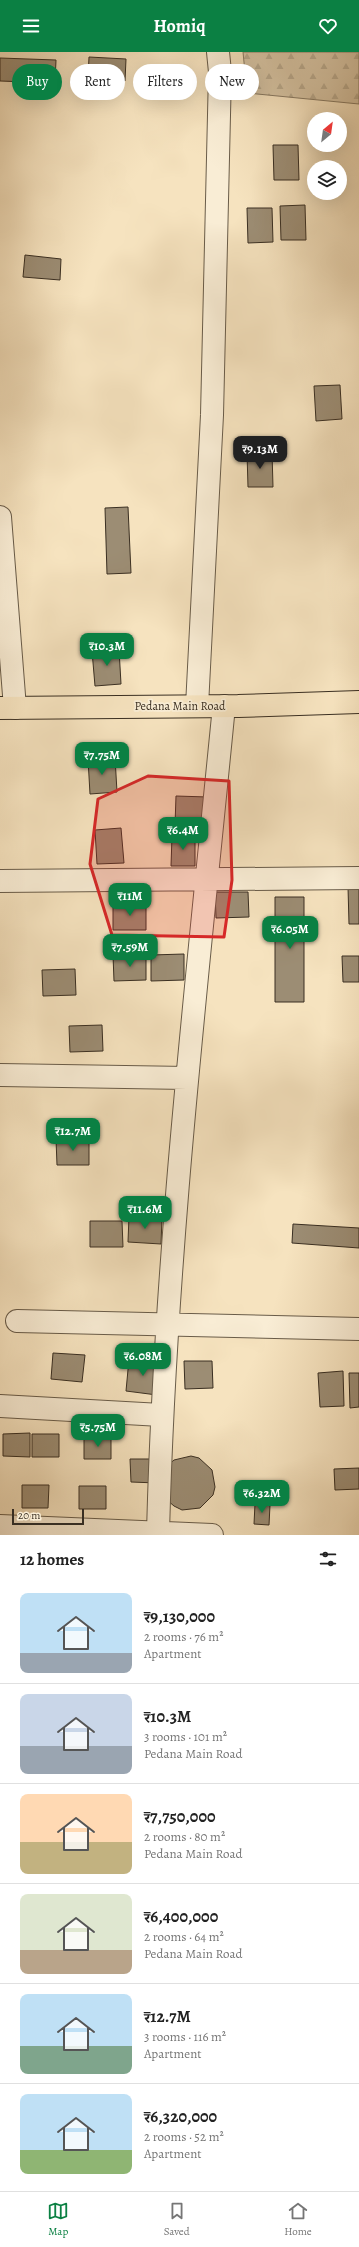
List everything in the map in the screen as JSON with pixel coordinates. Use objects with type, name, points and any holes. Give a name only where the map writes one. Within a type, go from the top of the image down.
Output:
[{"type":"main road","name":"Pedana Main Road","points":[[7,708],[224,706],[359,702]]},
{"type":"street","points":[[197,706],[212,415],[220,72],[218,52]]},
{"type":"street","points":[[0,517],[7,708]]},
{"type":"street","points":[[158,1533],[161,1415],[167,1325],[187,1078],[224,706]]},
{"type":"street","points":[[0,881],[207,878],[359,878]]},
{"type":"street","points":[[0,1075],[187,1078]]},
{"type":"street","points":[[17,1321],[359,1329]]},
{"type":"street","points":[[0,1406],[161,1415]]},
{"type":"street","points":[[0,1526],[212,1535]]},
{"type":"highlighted area","points":[[148,776],[229,781],[232,880],[224,937],[112,935],[90,864],[98,799]]},
{"type":"green space","points":[[243,52],[359,52],[359,104],[259,94],[259,64],[244,64]]},
{"type":"building","points":[[89,57],[126,59],[125,81],[125,64],[89,64]]},
{"type":"building","points":[[0,58],[56,60],[56,64],[12,64],[12,81],[0,81]]},
{"type":"building","points":[[273,145],[298,145],[299,180],[274,180]]},
{"type":"building","points":[[305,205],[306,240],[281,240],[280,206]]},
{"type":"building","points":[[247,208],[272,208],[273,242],[248,243]]},
{"type":"building","points":[[25,255],[61,259],[60,280],[23,277]]},
{"type":"building","points":[[340,385],[342,419],[316,421],[314,386]]},
{"type":"building","points":[[272,452],[273,487],[248,487],[247,453]]},
{"type":"building","points":[[128,507],[131,573],[107,574],[105,508]]},
{"type":"building","points":[[119,649],[121,684],[95,686],[92,651]]},
{"type":"building","points":[[115,757],[117,792],[90,794],[88,759]]},
{"type":"building","points":[[176,796],[208,797],[207,827],[175,825]]},
{"type":"building","points":[[121,828],[124,863],[97,864],[95,830]]},
{"type":"building","points":[[172,836],[195,837],[195,866],[171,866]]},
{"type":"building","points":[[348,887],[359,887],[359,924],[349,924]]},
{"type":"building","points":[[215,892],[248,892],[249,917],[216,918]]},
{"type":"building","points":[[275,897],[304,897],[304,1002],[275,1002]]},
{"type":"building","points":[[146,904],[146,930],[113,930],[113,905]]},
{"type":"building","points":[[184,954],[184,980],[151,981],[151,955]]},
{"type":"building","points":[[113,955],[146,955],[146,980],[114,981]]},
{"type":"building","points":[[342,956],[359,956],[359,982],[343,982]]},
{"type":"building","points":[[75,969],[76,995],[43,996],[42,970]]},
{"type":"building","points":[[102,1025],[103,1051],[70,1052],[69,1026]]},
{"type":"building","points":[[56,1139],[89,1139],[89,1165],[57,1165]]},
{"type":"building","points":[[129,1216],[162,1218],[161,1244],[128,1242]]},
{"type":"building","points":[[90,1221],[122,1221],[123,1247],[90,1247]]},
{"type":"building","points":[[293,1224],[359,1228],[359,1248],[292,1243]]},
{"type":"building","points":[[53,1353],[85,1355],[82,1382],[51,1379]]},
{"type":"building","points":[[129,1359],[160,1363],[157,1395],[126,1391]]},
{"type":"building","points":[[184,1361],[212,1361],[213,1388],[185,1389]]},
{"type":"building","points":[[343,1371],[344,1406],[320,1407],[318,1373]]},
{"type":"building","points":[[349,1373],[359,1373],[359,1407],[350,1408]]},
{"type":"building","points":[[30,1433],[30,1457],[3,1456],[3,1434]]},
{"type":"building","points":[[32,1434],[59,1434],[59,1457],[32,1457]]},
{"type":"building","points":[[84,1436],[111,1436],[111,1459],[84,1459]]},
{"type":"building","points":[[191,1456],[199,1458],[212,1470],[215,1487],[213,1495],[200,1508],[182,1510],[167,1500],[167,1466],[174,1460]]},
{"type":"building","points":[[130,1459],[157,1459],[157,1483],[131,1482]]},
{"type":"building","points":[[359,1468],[359,1489],[335,1490],[334,1469]]},
{"type":"building","points":[[22,1485],[49,1485],[48,1508],[22,1508]]},
{"type":"building","points":[[79,1486],[106,1486],[106,1509],[79,1509]]},
{"type":"building","points":[[255,1504],[270,1505],[269,1525],[254,1524]]}]
